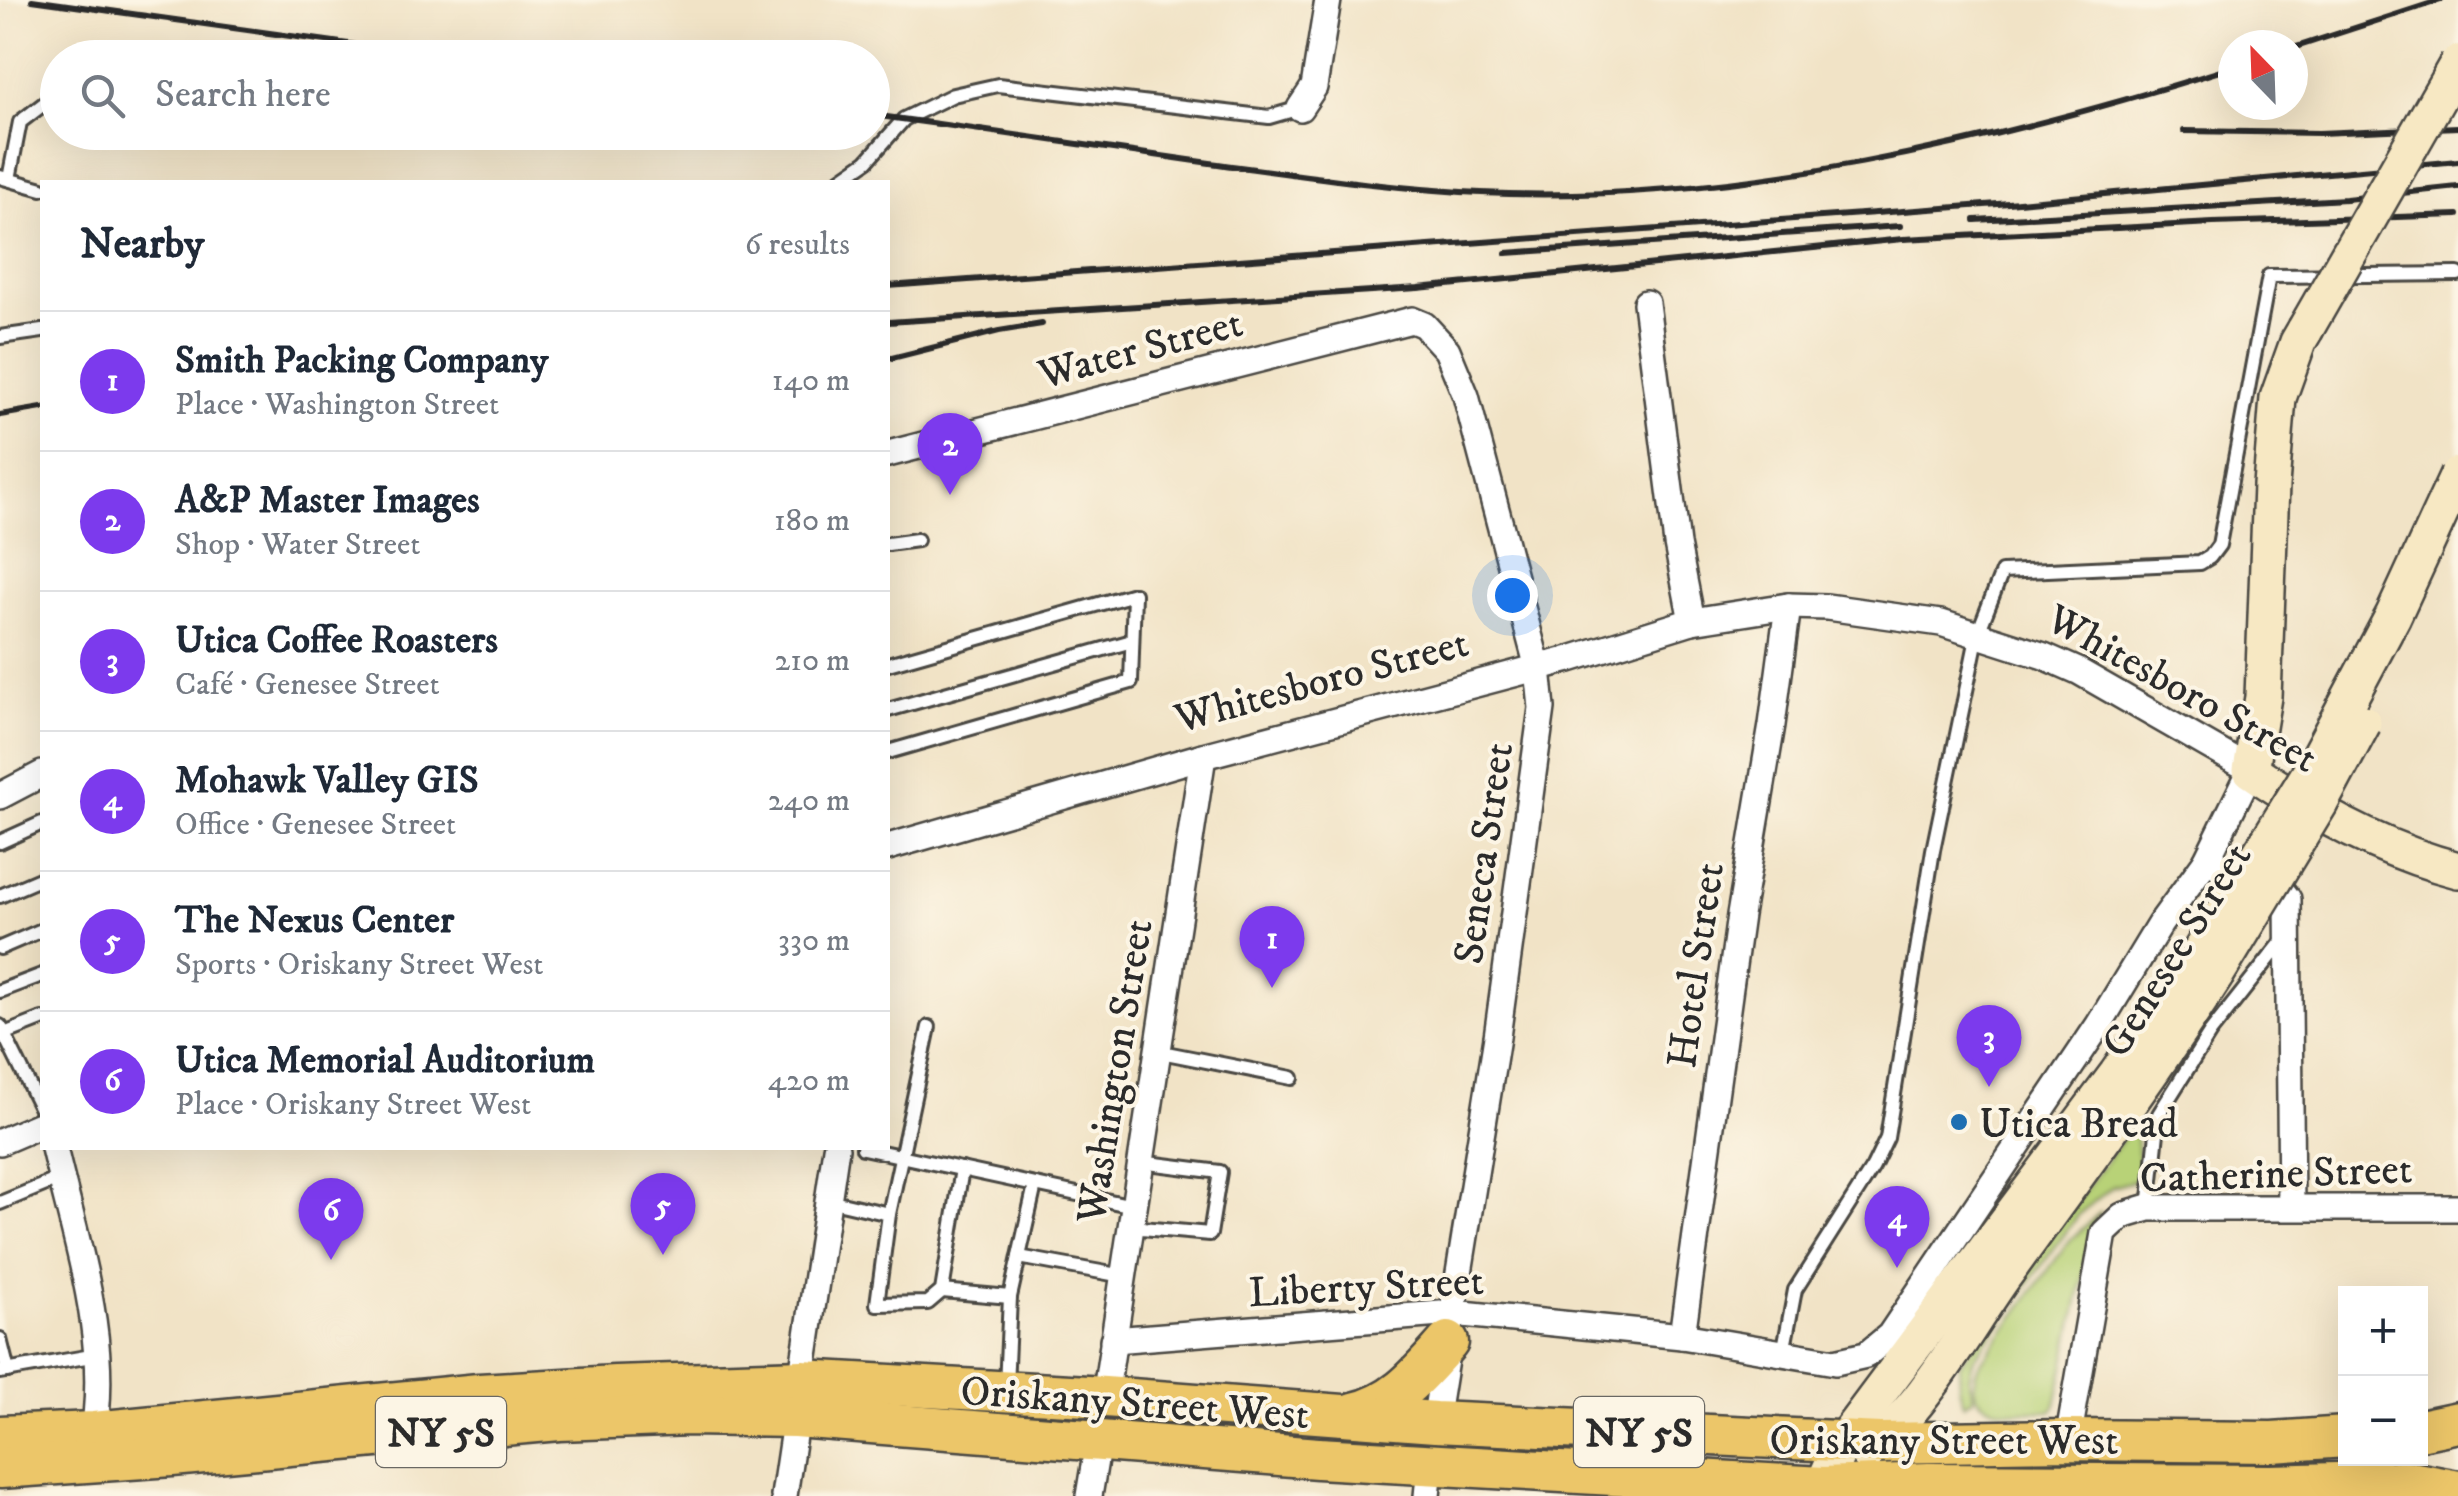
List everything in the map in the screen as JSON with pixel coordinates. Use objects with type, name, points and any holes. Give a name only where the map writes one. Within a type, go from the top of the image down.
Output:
[{"type":"main road","points":[[2252,770],[2262,697],[2278,398],[2298,342],[2458,63]]},
{"type":"main road","points":[[2304,823],[2380,642],[2458,475]]},
{"type":"main road","points":[[2304,823],[2332,782],[2458,529]]},
{"type":"main road","name":"Whitesboro Street","points":[[2252,770],[2304,823],[2458,870]]},
{"type":"main road","name":"Genesee Street","points":[[1820,1491],[1861,1442],[2117,1074],[2205,967],[2241,938],[2304,823]]},
{"type":"main road","points":[[1344,1415],[1377,1408],[1401,1394],[1450,1328]]},
{"type":"main road","name":"Oriskany Street West","points":[[0,1468],[91,1447],[598,1417],[798,1399],[1006,1392],[1435,1422],[1861,1442],[2272,1442],[2338,1438]]},
{"type":"main road","name":"Oriskany Street West","points":[[798,1399],[1098,1442],[1318,1458],[1428,1481],[1820,1491],[1930,1483],[2271,1490]]},
{"type":"main road","points":[[1318,1458],[1380,1446],[1435,1422]]},
{"type":"main road","points":[[2428,1428],[2458,1422]]},
{"type":"main road","name":"Oriskany Street West","points":[[0,1436],[91,1447]]},
{"type":"main road","points":[[0,1496],[20,1494],[91,1447]]},
{"type":"main road","name":"NY 5S","points":[[2271,1490],[2405,1481],[2458,1490]]},
{"type":"street","points":[[1300,108],[1314,87],[1328,0]]},
{"type":"street","points":[[1646,303],[1677,544],[1692,620]]},
{"type":"street","name":"Water Street","points":[[890,453],[1412,320]]},
{"type":"street","name":"Seneca Street","points":[[1412,320],[1424,326],[1447,350],[1466,396],[1538,668],[1542,708],[1498,1037],[1435,1422]]},
{"type":"street","name":"Whitesboro Street","points":[[890,846],[1203,756],[1538,668],[1692,620],[1788,606],[1827,607],[1941,622],[1978,633],[2078,671],[2252,770]]},
{"type":"street","name":"Hotel Street","points":[[1682,1336],[1740,915],[1788,606]]},
{"type":"street","name":"Washington Street","points":[[1105,1398],[1203,756]]},
{"type":"street","name":"Liberty Street","points":[[1114,1340],[1450,1328],[1682,1336],[1835,1362],[1866,1355],[1890,1335],[2098,1026],[2160,924],[2206,861],[2252,770]]},
{"type":"street","points":[[0,796],[40,775]]},
{"type":"street","points":[[2206,861],[2281,890],[2288,899],[2291,1208]]},
{"type":"street","points":[[0,1142],[40,1125]]},
{"type":"street","points":[[54,1150],[91,1308],[100,1379],[91,1447]]},
{"type":"street","points":[[784,1496],[836,1150]]},
{"type":"street","name":"Catherine Street","points":[[2068,1440],[2104,1234],[2122,1216],[2149,1208],[2458,1208]]},
{"type":"street","points":[[1089,1496],[1098,1442]]},
{"type":"lane","points":[[890,136],[904,120],[953,94],[998,85],[1269,118],[1300,108]]},
{"type":"lane","points":[[40,107],[20,122],[4,178],[40,188]]},
{"type":"lane","points":[[840,180],[877,150]]},
{"type":"lane","points":[[1783,1353],[1795,1290],[1873,1167],[1887,1138],[1922,909],[1978,633],[2002,572],[2200,563],[2210,557],[2219,544],[2269,276],[2458,274]]},
{"type":"lane","points":[[0,337],[40,331]]},
{"type":"lane","points":[[890,544],[917,540]]},
{"type":"lane","points":[[890,663],[1134,594],[1131,682],[890,751]]},
{"type":"lane","points":[[890,709],[1132,640]]},
{"type":"lane","points":[[0,842],[40,824]]},
{"type":"lane","points":[[0,896],[40,879]]},
{"type":"lane","points":[[0,948],[40,931]]},
{"type":"lane","points":[[2149,1208],[2159,1114],[2210,1033],[2288,935]]},
{"type":"lane","points":[[0,991],[40,976]]},
{"type":"lane","points":[[40,1020],[2,1030],[40,1107]]},
{"type":"lane","points":[[929,1027],[889,1214],[877,1304],[928,1303],[942,1291],[962,1169]]},
{"type":"lane","points":[[1156,1051],[1292,1078]]},
{"type":"lane","points":[[873,1150],[1035,1185],[1131,1216],[1210,1234],[1220,1172],[1140,1162]]},
{"type":"lane","points":[[0,1203],[61,1178]]},
{"type":"lane","points":[[1006,1392],[1010,1298],[1035,1185]]},
{"type":"lane","points":[[828,1200],[889,1214]]},
{"type":"lane","points":[[1019,1256],[1123,1276]]},
{"type":"lane","points":[[942,1291],[1010,1298]]},
{"type":"lane","points":[[0,1339],[4,1371],[97,1355]]},
{"type":"green space","points":[[2135,1121],[2140,1179],[2112,1187],[2080,1213],[1973,1360],[1969,1378],[1974,1398],[1964,1404],[1959,1387],[1960,1364]]},
{"type":"green space","points":[[2101,1212],[2095,1222],[2056,1405],[2051,1411],[2024,1411],[1984,1403],[1974,1383],[1978,1366],[2070,1240]]},
{"type":"railway","points":[[32,0],[320,40]]},
{"type":"railway","points":[[2308,43],[2441,0]]},
{"type":"railway","points":[[890,118],[1379,185],[1481,193],[1576,194],[1671,189],[1862,163],[2050,120],[2218,72]]},
{"type":"railway","points":[[2184,131],[2319,133],[2458,127]]},
{"type":"railway","points":[[890,286],[1998,204],[2458,161]]},
{"type":"railway","points":[[1975,220],[2346,199],[2458,187]]},
{"type":"railway","points":[[890,322],[1418,288],[1903,239],[2458,215]]},
{"type":"railway","points":[[1506,253],[1900,226]]},
{"type":"railway","points":[[890,358],[1042,324]]},
{"type":"railway","points":[[0,415],[40,408]]},
{"type":"place","name":"A&P Master Images","points":[[950,495]]},
{"type":"place","name":"Smith Packing Company","points":[[1272,988]]},
{"type":"place","name":"Utica Coffee Roasters","points":[[1989,1087]]},
{"type":"place","name":"Utica Bread","points":[[1959,1122]]},
{"type":"place","name":"The Nexus Center","points":[[663,1255]]},
{"type":"place","name":"Utica Memorial Auditorium","points":[[331,1260]]},
{"type":"place","name":"Mohawk Valley GIS","points":[[1897,1268]]}]
